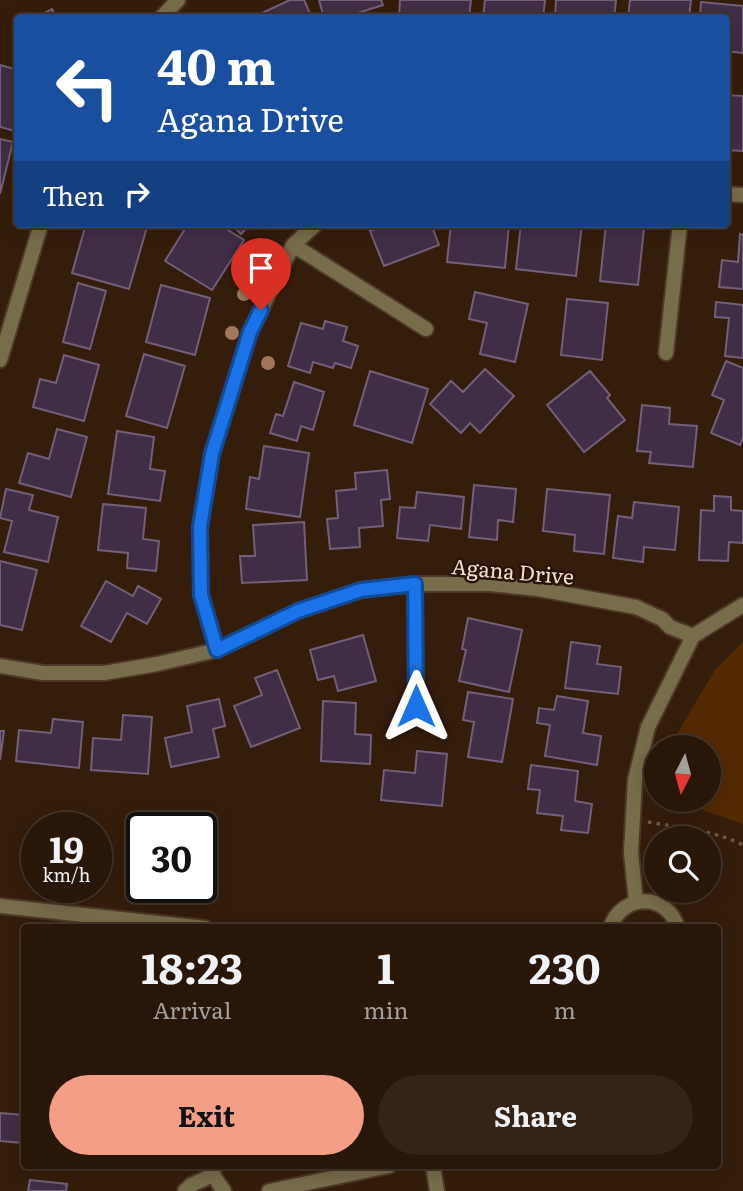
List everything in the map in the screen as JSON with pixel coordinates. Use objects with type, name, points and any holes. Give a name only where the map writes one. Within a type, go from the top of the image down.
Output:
[{"type":"street","points":[[165,14],[178,0]]},
{"type":"street","points":[[0,360],[40,228]]},
{"type":"street","points":[[217,650],[201,595],[200,527],[212,454],[250,332],[293,245],[312,228]]},
{"type":"street","points":[[666,353],[680,228]]},
{"type":"street","points":[[293,245],[426,330]]},
{"type":"street","points":[[415,584],[416,706]]},
{"type":"street","name":"Agana Drive","points":[[0,666],[43,673],[104,673],[157,664],[217,650],[298,611],[361,590],[415,584],[490,584],[538,589],[636,607],[670,627],[693,636]]},
{"type":"street","points":[[636,902],[631,852],[632,819],[635,780],[648,726],[693,636],[743,605]]},
{"type":"street","points":[[612,924],[619,912],[627,906],[647,901],[666,908],[676,924]]},
{"type":"street","points":[[0,906],[168,924]]},
{"type":"street","points":[[269,1191],[375,1169]]},
{"type":"street","points":[[434,1169],[438,1191]]},
{"type":"street","points":[[184,1191],[214,1170],[224,1191]]},
{"type":"path","points":[[632,819],[691,828],[730,838],[743,845]]},
{"type":"shaded area","points":[[743,642],[743,824],[709,812],[721,812],[721,735],[677,735],[715,670]]},
{"type":"building","points":[[290,0],[304,0],[310,14],[260,14]]},
{"type":"building","points":[[319,0],[381,0],[383,5],[355,14],[323,14]]},
{"type":"building","points":[[400,0],[471,0],[469,14],[399,14]]},
{"type":"building","points":[[485,0],[545,0],[543,14],[483,14]]},
{"type":"building","points":[[556,0],[616,0],[614,14],[555,14]]},
{"type":"building","points":[[630,0],[691,0],[689,14],[628,14]]},
{"type":"building","points":[[701,2],[743,6],[743,53],[730,51],[730,14],[700,14]]},
{"type":"building","points":[[0,65],[14,69],[14,131],[0,127]]},
{"type":"building","points":[[730,95],[743,96],[743,151],[730,150]]},
{"type":"building","points":[[0,139],[13,142],[0,194]]},
{"type":"building","points":[[85,228],[147,228],[129,289],[72,273]]},
{"type":"building","points":[[186,228],[224,228],[244,240],[212,290],[165,261]]},
{"type":"building","points":[[235,228],[246,228],[241,234]]},
{"type":"building","points":[[378,228],[433,228],[439,245],[384,266],[370,231]]},
{"type":"building","points":[[451,228],[509,228],[505,268],[447,262]]},
{"type":"building","points":[[521,228],[582,228],[576,276],[516,269]]},
{"type":"building","points":[[606,228],[644,228],[638,285],[600,281]]},
{"type":"building","points":[[740,234],[743,235],[743,289],[719,287],[722,260],[738,262]]},
{"type":"building","points":[[78,283],[106,291],[90,349],[63,342]]},
{"type":"building","points":[[161,285],[210,298],[195,355],[146,342]]},
{"type":"building","points":[[475,292],[528,304],[515,362],[480,354],[487,323],[469,319]]},
{"type":"building","points":[[567,299],[608,303],[602,360],[561,355]]},
{"type":"building","points":[[716,302],[743,305],[743,358],[725,356],[729,318],[715,317]]},
{"type":"building","points":[[325,321],[347,327],[343,341],[358,346],[351,368],[335,363],[333,368],[313,362],[310,373],[288,366],[301,323],[323,329]]},
{"type":"building","points":[[144,354],[185,366],[167,428],[126,416]]},
{"type":"building","points":[[64,355],[99,365],[84,421],[33,407],[40,379],[56,383]]},
{"type":"building","points":[[726,361],[743,368],[743,438],[740,445],[711,433],[724,400],[712,395]]},
{"type":"building","points":[[485,369],[514,396],[480,433],[470,423],[461,433],[430,404],[451,381],[463,392]]},
{"type":"building","points":[[370,371],[428,389],[412,443],[354,425]]},
{"type":"building","points":[[590,371],[610,395],[607,398],[625,420],[584,452],[547,405]]},
{"type":"building","points":[[294,382],[324,392],[313,430],[301,426],[297,441],[270,433],[276,414],[283,416]]},
{"type":"building","points":[[642,405],[670,408],[669,424],[697,426],[693,467],[649,463],[651,452],[637,451]]},
{"type":"building","points":[[57,429],[87,437],[71,497],[19,483],[28,453],[49,459]]},
{"type":"building","points":[[117,431],[154,437],[150,469],[165,471],[160,501],[108,494]]},
{"type":"building","points":[[264,446],[309,453],[300,517],[246,509],[250,477],[259,479]]},
{"type":"building","points":[[387,470],[390,499],[381,500],[383,526],[359,528],[360,547],[330,549],[327,519],[338,518],[336,491],[356,489],[355,473]]},
{"type":"building","points":[[474,485],[516,489],[513,522],[498,520],[497,540],[469,537]]},
{"type":"building","points":[[6,489],[33,495],[29,510],[58,517],[48,562],[4,552],[12,521],[0,518]]},
{"type":"building","points":[[547,489],[610,495],[604,554],[574,551],[575,535],[543,531]]},
{"type":"building","points":[[417,492],[464,497],[461,529],[430,525],[428,541],[397,538],[400,507],[415,508]]},
{"type":"building","points":[[714,496],[731,497],[731,510],[743,511],[743,543],[729,542],[728,561],[699,560],[701,510],[714,511]]},
{"type":"building","points":[[634,502],[679,507],[675,550],[644,547],[643,562],[613,558],[618,516],[632,518]]},
{"type":"building","points":[[103,504],[146,508],[143,539],[159,541],[156,571],[127,568],[128,553],[98,550]]},
{"type":"building","points":[[304,522],[307,580],[242,583],[240,556],[255,556],[253,525]]},
{"type":"building","points":[[0,561],[37,570],[22,630],[0,625]]},
{"type":"building","points":[[106,581],[133,596],[138,586],[161,599],[147,624],[127,613],[111,642],[81,626]]},
{"type":"building","points":[[468,618],[522,630],[509,692],[459,681],[466,650],[462,649]]},
{"type":"building","points":[[363,635],[376,681],[338,691],[334,676],[318,680],[310,650]]},
{"type":"building","points":[[571,642],[600,646],[597,664],[621,667],[618,694],[565,688]]},
{"type":"building","points":[[277,670],[300,728],[251,747],[234,706],[262,695],[255,678]]},
{"type":"building","points":[[468,692],[513,699],[502,762],[468,757],[474,722],[463,720]]},
{"type":"building","points":[[557,696],[588,701],[583,733],[601,736],[597,765],[545,756],[550,725],[537,723],[539,708],[554,710]]},
{"type":"building","points":[[219,699],[225,726],[213,729],[219,757],[171,767],[165,738],[192,732],[187,706]]},
{"type":"building","points":[[323,701],[356,703],[355,734],[371,735],[370,764],[321,761]]},
{"type":"building","points":[[123,715],[152,717],[148,774],[91,770],[93,738],[121,740]]},
{"type":"building","points":[[53,719],[83,722],[79,768],[16,761],[19,730],[51,733]]},
{"type":"building","points":[[0,731],[4,731],[0,760]]},
{"type":"building","points":[[417,751],[447,754],[442,806],[381,800],[384,770],[415,773]]},
{"type":"building","points":[[531,765],[578,771],[575,801],[592,804],[588,833],[561,830],[563,816],[537,813],[540,790],[528,789]]},
{"type":"building","points":[[0,1113],[21,1115],[21,1143],[0,1141]]},
{"type":"building","points":[[30,1180],[67,1184],[66,1191],[28,1191]]},
{"type":"route","points":[[261,310],[250,332],[212,454],[200,527],[201,595],[217,650],[298,611],[361,590],[415,584],[416,706]]}]
